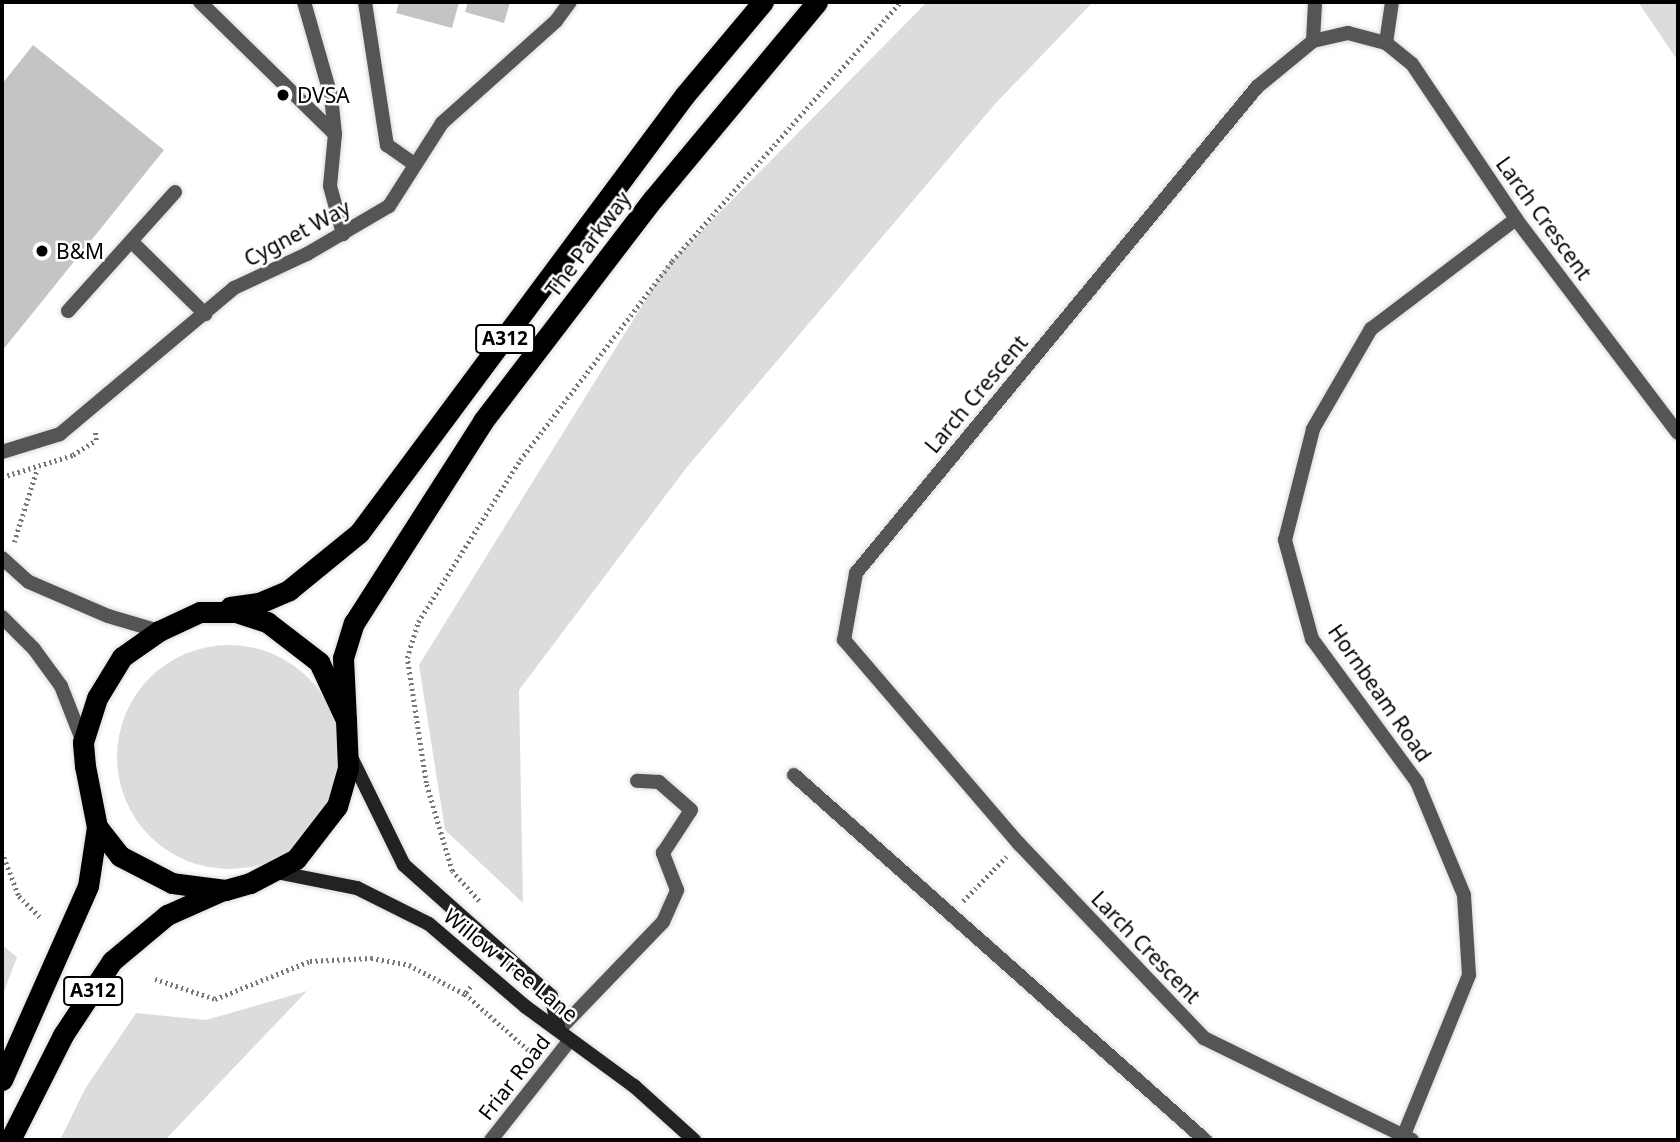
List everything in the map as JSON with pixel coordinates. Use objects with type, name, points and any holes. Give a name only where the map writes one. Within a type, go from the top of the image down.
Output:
[{"type":"highway","name":"The Parkway","points":[[200,612],[259,603],[289,590],[359,533],[684,96],[763,2]]},
{"type":"highway","name":"The Parkway","points":[[346,720],[343,658],[354,623],[483,421],[653,199],[817,2]]},
{"type":"highway","name":"A312","points":[[2,1080],[88,886],[97,827],[83,741],[97,698],[122,657],[159,631],[200,612],[236,612],[267,622],[318,662],[346,720],[348,768],[337,806],[296,859],[276,872],[167,915],[113,961],[63,1035],[10,1140]]},
{"type":"highway","name":"A312","points":[[97,827],[120,856],[172,883],[225,890]]},
{"type":"street","points":[[304,2],[331,96],[335,134],[330,186],[344,234]]},
{"type":"street","points":[[365,2],[387,145],[414,164]]},
{"type":"street","name":"Cygnet Way","points":[[2,452],[60,434],[234,288],[344,234],[388,206],[442,123],[556,21],[570,2]]},
{"type":"street","points":[[1313,41],[1315,2]]},
{"type":"street","points":[[1386,43],[1392,2]]},
{"type":"street","points":[[206,4],[335,134]]},
{"type":"street","name":"Larch Crescent","points":[[1408,1139],[1204,1038],[1020,844],[844,640],[856,573],[1257,87],[1313,41],[1348,33],[1386,43],[1412,64],[1516,219],[1678,433]]},
{"type":"street","points":[[68,311],[176,191]]},
{"type":"street","name":"Hornbeam Road","points":[[1408,1139],[1469,975],[1464,895],[1417,782],[1312,639],[1285,540],[1313,429],[1371,329],[1516,219]]},
{"type":"street","points":[[132,242],[205,314]]},
{"type":"street","points":[[2,558],[29,582],[108,616],[159,631]]},
{"type":"street","points":[[2,617],[34,649],[61,686],[83,741]]},
{"type":"street","points":[[347,749],[404,865],[551,996],[564,1035]]},
{"type":"street","points":[[794,775],[1205,1140]]},
{"type":"street","name":"Friar Road","points":[[491,1140],[550,1066],[564,1035],[663,922],[677,890],[663,853],[691,810],[659,782],[637,781]]},
{"type":"street","name":"Willow Tree Lane","points":[[276,872],[356,888],[429,924],[564,1035],[634,1086],[694,1140]]},
{"type":"path","points":[[486,909],[452,871],[426,783],[411,703],[407,658],[418,622],[520,460],[672,261],[900,2]]},
{"type":"path","points":[[2,477],[37,468],[73,454],[88,442]]},
{"type":"path","points":[[12,546],[37,468]]},
{"type":"path","points":[[950,914],[1020,844]]},
{"type":"path","points":[[2,852],[19,896],[40,917]]},
{"type":"path","points":[[155,979],[215,999],[250,989],[310,961],[371,958],[410,965],[465,994],[550,1066]]},
{"type":"path","points":[[465,994],[479,978]]},
{"type":"shaded area","points":[[927,2],[1093,2],[995,104],[687,467],[519,690],[523,903],[445,830],[419,665],[666,267]]},
{"type":"shaded area","points":[[1638,2],[1678,2],[1678,61]]},
{"type":"shaded area","points":[[218,645],[240,645],[282,658],[300,670],[316,686],[333,714],[341,757],[333,800],[316,828],[300,844],[272,861],[240,869],[218,869],[176,856],[158,844],[142,828],[125,800],[117,768],[117,746],[130,704],[142,686],[158,670],[186,653]]},
{"type":"shaded area","points":[[2,945],[17,957],[2,997]]},
{"type":"shaded area","points":[[307,991],[165,1140],[60,1140],[85,1089],[136,1013],[206,1020]]},
{"type":"building","points":[[399,2],[459,2],[452,28],[396,13]]},
{"type":"building","points":[[468,2],[510,2],[504,23],[465,12]]},
{"type":"building","name":"B&M","points":[[33,45],[164,150],[2,351],[2,84]]},
{"type":"place","name":"DVSA","points":[[283,95]]},
{"type":"place","name":"B&M","points":[[42,251]]}]
